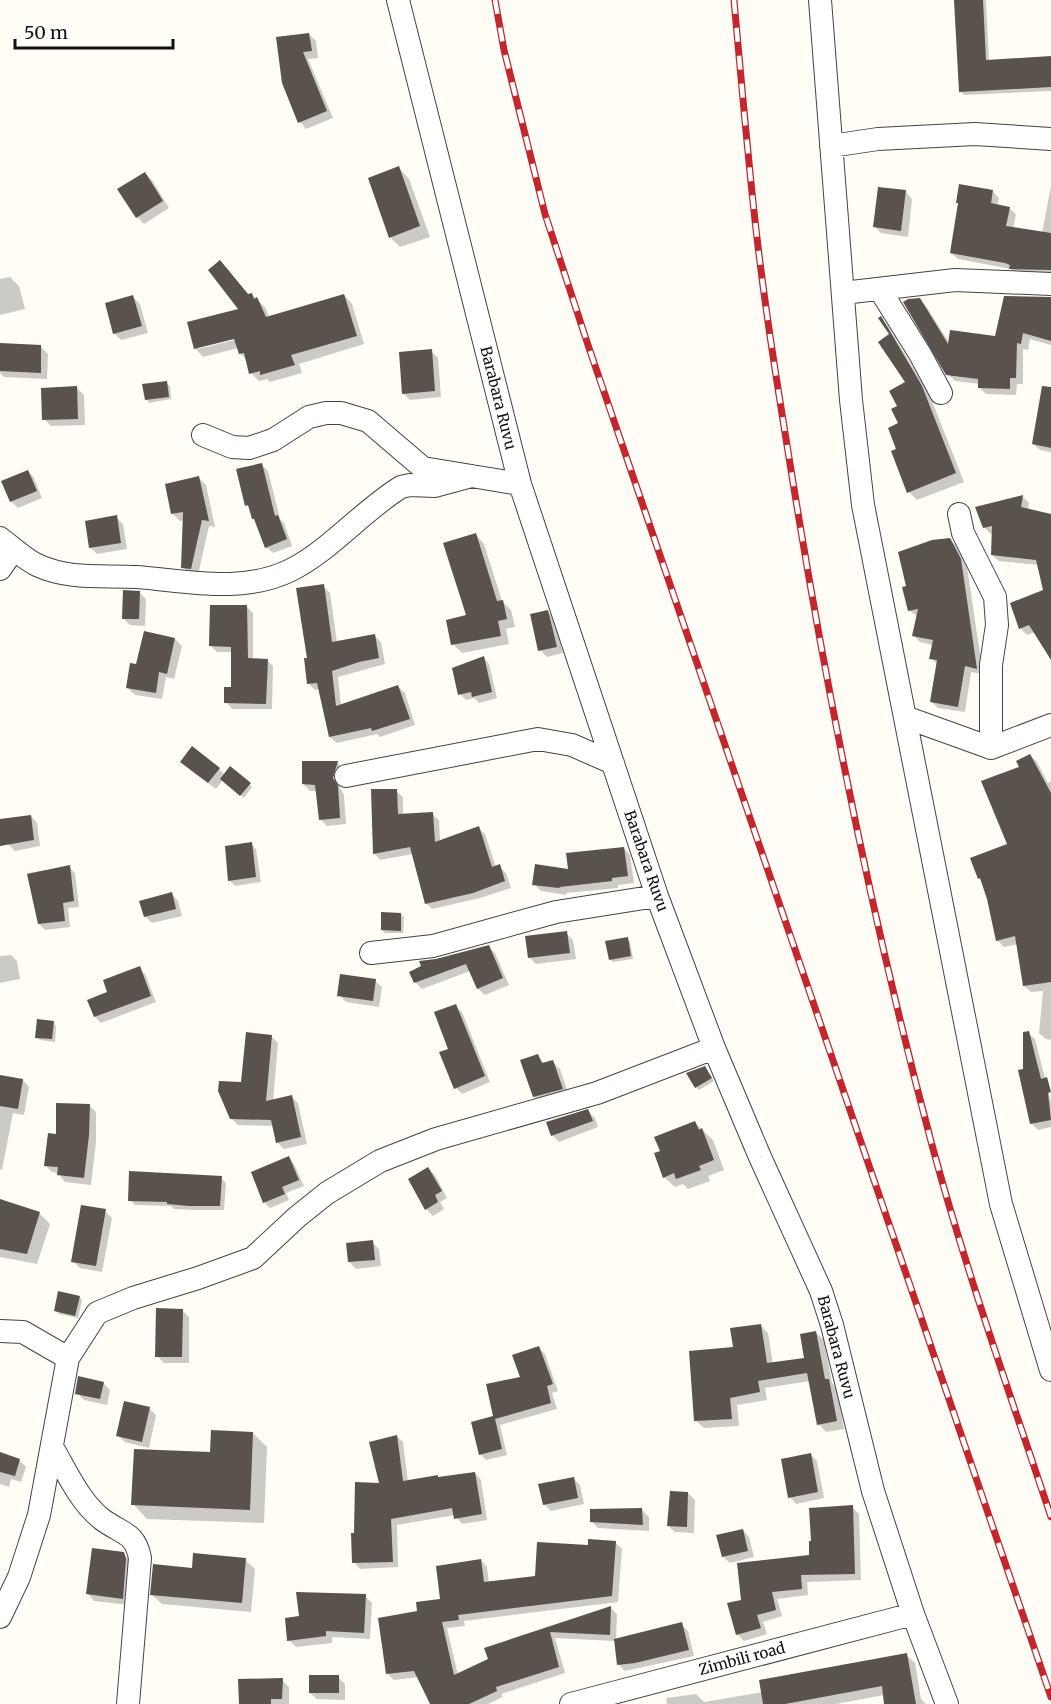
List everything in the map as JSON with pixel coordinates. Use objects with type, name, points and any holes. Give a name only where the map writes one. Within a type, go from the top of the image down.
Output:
[{"type":"street","name":"Barabara Ruvu","points":[[398,0],[520,484],[657,896],[714,1048],[821,1291],[832,1325],[873,1491],[913,1614],[947,1704]]},
{"type":"street","points":[[820,0],[851,400],[863,505],[1001,1204],[1051,1370]]},
{"type":"street","points":[[831,146],[878,139],[975,134],[1051,139]]},
{"type":"street","points":[[843,293],[955,280],[1051,284]]},
{"type":"street","points":[[880,290],[942,393]]},
{"type":"street","points":[[203,435],[232,447],[249,448],[273,440],[309,417],[326,413],[341,413],[368,421],[423,468],[520,484]]},
{"type":"street","points":[[0,569],[7,543],[37,565],[67,574],[137,577],[213,585],[254,582],[290,570],[343,535],[401,487],[435,486],[472,476]]},
{"type":"street","points":[[959,514],[963,533],[995,597],[997,625],[991,665],[991,748]]},
{"type":"street","points":[[904,717],[991,748],[1051,725]]},
{"type":"street","points":[[346,776],[538,740],[572,745],[613,763]]},
{"type":"street","points":[[371,953],[433,946],[556,912],[657,896]]},
{"type":"street","points":[[0,1617],[19,1577],[39,1515],[68,1358],[97,1313],[133,1298],[253,1258],[327,1193],[380,1161],[436,1139],[597,1093],[714,1048]]},
{"type":"street","points":[[0,1331],[23,1332],[68,1358]]},
{"type":"street","points":[[52,1447],[83,1499],[93,1511],[129,1534],[138,1545],[141,1558],[128,1704]]},
{"type":"street","name":"Zimbili road","points":[[571,1704],[913,1614]]},
{"type":"building","points":[[954,0],[983,0],[986,60],[1051,56],[1051,87],[959,92]]},
{"type":"building","points":[[309,33],[312,51],[303,52],[327,111],[298,123],[282,83],[276,37]]},
{"type":"building","points":[[399,166],[420,226],[389,238],[368,178]]},
{"type":"building","points":[[145,172],[163,201],[136,218],[117,189]]},
{"type":"building","points":[[959,184],[993,190],[991,203],[1010,207],[1006,226],[1051,233],[1051,270],[1009,269],[1010,265],[1005,263],[950,253]]},
{"type":"building","points":[[878,187],[906,190],[901,231],[873,227]]},
{"type":"building","points":[[220,260],[248,294],[252,293],[254,299],[257,297],[266,317],[344,294],[357,336],[291,355],[295,365],[260,375],[260,371],[249,374],[244,353],[239,354],[234,339],[194,349],[187,322],[238,309],[208,270]]},
{"type":"building","points":[[133,295],[142,326],[113,334],[105,303]]},
{"type":"building","points":[[1004,296],[1051,297],[1051,341],[1023,333],[1021,344],[1017,343],[1016,378],[1010,378],[1010,389],[978,388],[978,379],[946,375],[903,302],[920,298],[948,344],[950,330],[995,336]]},
{"type":"building","points":[[881,316],[922,386],[956,473],[907,493],[891,451],[896,449],[888,428],[898,423],[891,409],[897,406],[889,391],[905,382],[878,342],[889,334],[878,318]]},
{"type":"building","points":[[0,343],[41,345],[41,373],[0,371]]},
{"type":"building","points":[[432,349],[435,391],[402,394],[399,352]]},
{"type":"building","points":[[167,381],[169,397],[145,400],[142,384]]},
{"type":"building","points":[[77,386],[78,419],[42,420],[41,388]]},
{"type":"building","points":[[1042,386],[1051,387],[1051,448],[1032,444]]},
{"type":"building","points":[[262,463],[275,516],[278,515],[287,539],[265,548],[248,505],[245,506],[236,469]]},
{"type":"building","points":[[28,470],[37,491],[10,502],[1,481]]},
{"type":"building","points":[[199,476],[209,521],[202,520],[191,569],[181,568],[183,512],[171,514],[165,484]]},
{"type":"building","points":[[1023,495],[1021,507],[1051,514],[1051,660],[1029,625],[1019,629],[1010,603],[1043,590],[1036,560],[991,555],[992,526],[983,528],[975,507]]},
{"type":"building","points":[[117,515],[121,543],[89,548],[85,521]]},
{"type":"building","points":[[476,533],[497,601],[503,600],[507,619],[498,621],[501,636],[451,645],[446,620],[466,615],[443,543]]},
{"type":"building","points":[[950,538],[961,559],[977,669],[965,666],[958,707],[930,702],[937,660],[929,659],[933,640],[912,636],[918,609],[908,611],[902,587],[906,586],[898,552],[932,540]]},
{"type":"building","points":[[324,584],[332,642],[375,634],[379,658],[332,671],[336,706],[398,685],[410,719],[372,731],[371,728],[329,737],[317,683],[307,684],[304,658],[307,658],[296,588]]},
{"type":"building","points":[[123,590],[140,591],[139,619],[122,619]]},
{"type":"building","points":[[210,605],[247,605],[248,658],[268,659],[266,704],[224,703],[224,687],[231,687],[231,647],[209,646]]},
{"type":"building","points":[[548,610],[557,647],[538,651],[530,614]]},
{"type":"building","points":[[144,631],[175,638],[167,674],[159,672],[156,693],[126,688],[130,663],[136,664]]},
{"type":"building","points":[[484,656],[492,692],[472,697],[471,692],[458,695],[452,668]]},
{"type":"building","points":[[192,746],[220,768],[208,783],[180,762]]},
{"type":"building","points":[[1030,754],[1051,793],[1051,982],[1023,986],[1015,936],[996,941],[987,899],[970,858],[1007,844],[981,781],[1019,767],[1016,761]]},
{"type":"building","points":[[302,761],[338,761],[333,778],[338,786],[340,818],[319,820],[315,785],[302,784]]},
{"type":"building","points":[[230,766],[251,783],[240,796],[220,779]]},
{"type":"building","points":[[371,789],[397,789],[398,814],[433,812],[435,842],[479,826],[492,867],[500,864],[505,881],[473,893],[425,904],[410,847],[373,854]]},
{"type":"building","points":[[31,815],[34,840],[0,846],[0,819]]},
{"type":"building","points":[[252,842],[256,877],[228,881],[225,846]]},
{"type":"building","points":[[624,847],[628,876],[612,878],[612,881],[559,888],[532,885],[535,864],[568,869],[566,853]]},
{"type":"building","points":[[70,865],[74,901],[63,903],[65,921],[38,924],[27,874]]},
{"type":"building","points":[[172,892],[176,909],[144,917],[139,901]]},
{"type":"building","points":[[381,912],[401,913],[401,931],[381,930]]},
{"type":"building","points":[[567,931],[570,953],[528,958],[525,936]]},
{"type":"building","points":[[628,937],[631,956],[609,960],[605,941]]},
{"type":"building","points":[[489,945],[503,978],[477,989],[466,964],[414,983],[409,972],[421,966],[419,961],[436,959]]},
{"type":"building","points":[[140,966],[151,996],[94,1017],[87,1000],[107,992],[103,980]]},
{"type":"building","points":[[340,974],[376,979],[373,1001],[337,996]]},
{"type":"building","points":[[456,1004],[485,1076],[454,1089],[439,1052],[448,1049],[434,1012]]},
{"type":"building","points":[[37,1019],[54,1021],[52,1039],[35,1038]]},
{"type":"building","points":[[1029,1031],[1041,1079],[1047,1077],[1051,1092],[1048,1093],[1051,1120],[1030,1124],[1018,1070],[1023,1069],[1023,1032]]},
{"type":"building","points":[[246,1032],[272,1035],[266,1101],[292,1095],[301,1137],[276,1143],[271,1120],[230,1119],[218,1091],[219,1081],[241,1082]]},
{"type":"building","points":[[538,1054],[542,1063],[553,1060],[563,1089],[533,1097],[520,1060]]},
{"type":"building","points":[[705,1066],[712,1078],[695,1088],[686,1073]]},
{"type":"building","points":[[0,1075],[23,1079],[18,1109],[0,1106]]},
{"type":"building","points":[[56,1103],[90,1104],[84,1178],[57,1175],[58,1167],[44,1166],[48,1133],[56,1134]]},
{"type":"building","points":[[588,1109],[593,1121],[551,1136],[546,1122]]},
{"type":"building","points":[[695,1121],[699,1130],[702,1128],[714,1160],[699,1166],[701,1170],[676,1179],[674,1173],[663,1178],[654,1153],[660,1151],[654,1137]]},
{"type":"building","points":[[289,1156],[299,1180],[282,1187],[285,1194],[263,1203],[251,1172]]},
{"type":"building","points":[[428,1167],[442,1191],[435,1195],[438,1202],[425,1210],[408,1179]]},
{"type":"building","points":[[129,1171],[222,1176],[220,1206],[128,1201]]},
{"type":"building","points":[[0,1199],[40,1212],[27,1254],[0,1249]]},
{"type":"building","points":[[81,1205],[106,1209],[96,1266],[71,1262]]},
{"type":"building","points":[[373,1240],[375,1260],[348,1262],[346,1243]]},
{"type":"building","points":[[58,1291],[80,1296],[75,1316],[54,1311]]},
{"type":"building","points":[[156,1308],[183,1309],[182,1357],[155,1357]]},
{"type":"building","points":[[761,1324],[767,1363],[804,1358],[800,1334],[816,1331],[825,1379],[829,1379],[837,1421],[817,1425],[807,1373],[758,1381],[760,1392],[730,1398],[732,1419],[694,1421],[689,1351],[733,1347],[730,1328]]},
{"type":"building","points":[[539,1346],[553,1384],[547,1386],[551,1403],[495,1419],[502,1449],[479,1455],[471,1422],[493,1416],[486,1384],[520,1377],[512,1355]]},
{"type":"building","points":[[78,1376],[104,1382],[100,1399],[75,1394]]},
{"type":"building","points":[[124,1401],[150,1407],[142,1442],[116,1436]]},
{"type":"building","points":[[211,1430],[253,1432],[250,1510],[131,1505],[134,1449],[210,1452]]},
{"type":"building","points":[[397,1435],[403,1481],[475,1472],[482,1514],[454,1519],[452,1508],[391,1519],[393,1562],[352,1563],[351,1533],[354,1533],[355,1482],[379,1483],[369,1442]]},
{"type":"building","points":[[0,1452],[20,1459],[15,1476],[0,1472]]},
{"type":"building","points":[[811,1453],[818,1492],[788,1498],[781,1459]]},
{"type":"building","points":[[574,1477],[578,1498],[543,1505],[538,1484]]},
{"type":"building","points":[[670,1491],[688,1492],[687,1527],[667,1526]]},
{"type":"building","points":[[853,1505],[855,1574],[801,1575],[802,1589],[772,1592],[776,1610],[757,1615],[761,1628],[736,1635],[727,1603],[741,1600],[737,1563],[809,1555],[809,1541],[811,1541],[809,1508]]},
{"type":"building","points":[[642,1508],[643,1525],[590,1522],[590,1509]]},
{"type":"building","points":[[743,1529],[748,1551],[722,1557],[716,1535]]},
{"type":"building","points":[[588,1539],[616,1541],[612,1596],[458,1615],[459,1620],[442,1622],[454,1675],[488,1659],[484,1648],[611,1606],[610,1635],[550,1632],[559,1667],[496,1687],[497,1691],[469,1704],[430,1704],[414,1671],[386,1674],[378,1618],[417,1611],[416,1602],[440,1599],[436,1566],[481,1559],[484,1582],[535,1576],[537,1542],[588,1545]]},
{"type":"building","points":[[92,1548],[124,1552],[126,1559],[123,1599],[86,1594]]},
{"type":"building","points":[[193,1553],[246,1558],[242,1603],[150,1595],[153,1564],[192,1568]]},
{"type":"building","points":[[296,1592],[366,1594],[364,1633],[326,1631],[326,1636],[287,1641],[285,1618],[299,1616]]},
{"type":"building","points":[[682,1622],[689,1650],[617,1665],[614,1639]]},
{"type":"building","points":[[907,1653],[916,1704],[884,1704],[882,1686],[785,1704],[763,1704],[759,1680]]},
{"type":"building","points":[[309,1675],[339,1675],[339,1693],[309,1693]]},
{"type":"building","points":[[283,1678],[282,1699],[271,1699],[271,1704],[239,1704],[238,1679]]},
{"type":"railway","points":[[495,0],[504,50],[545,214],[1051,1697]]},
{"type":"railway","points":[[734,0],[762,281],[799,519],[858,834],[893,990],[945,1192],[1051,1517]]}]
